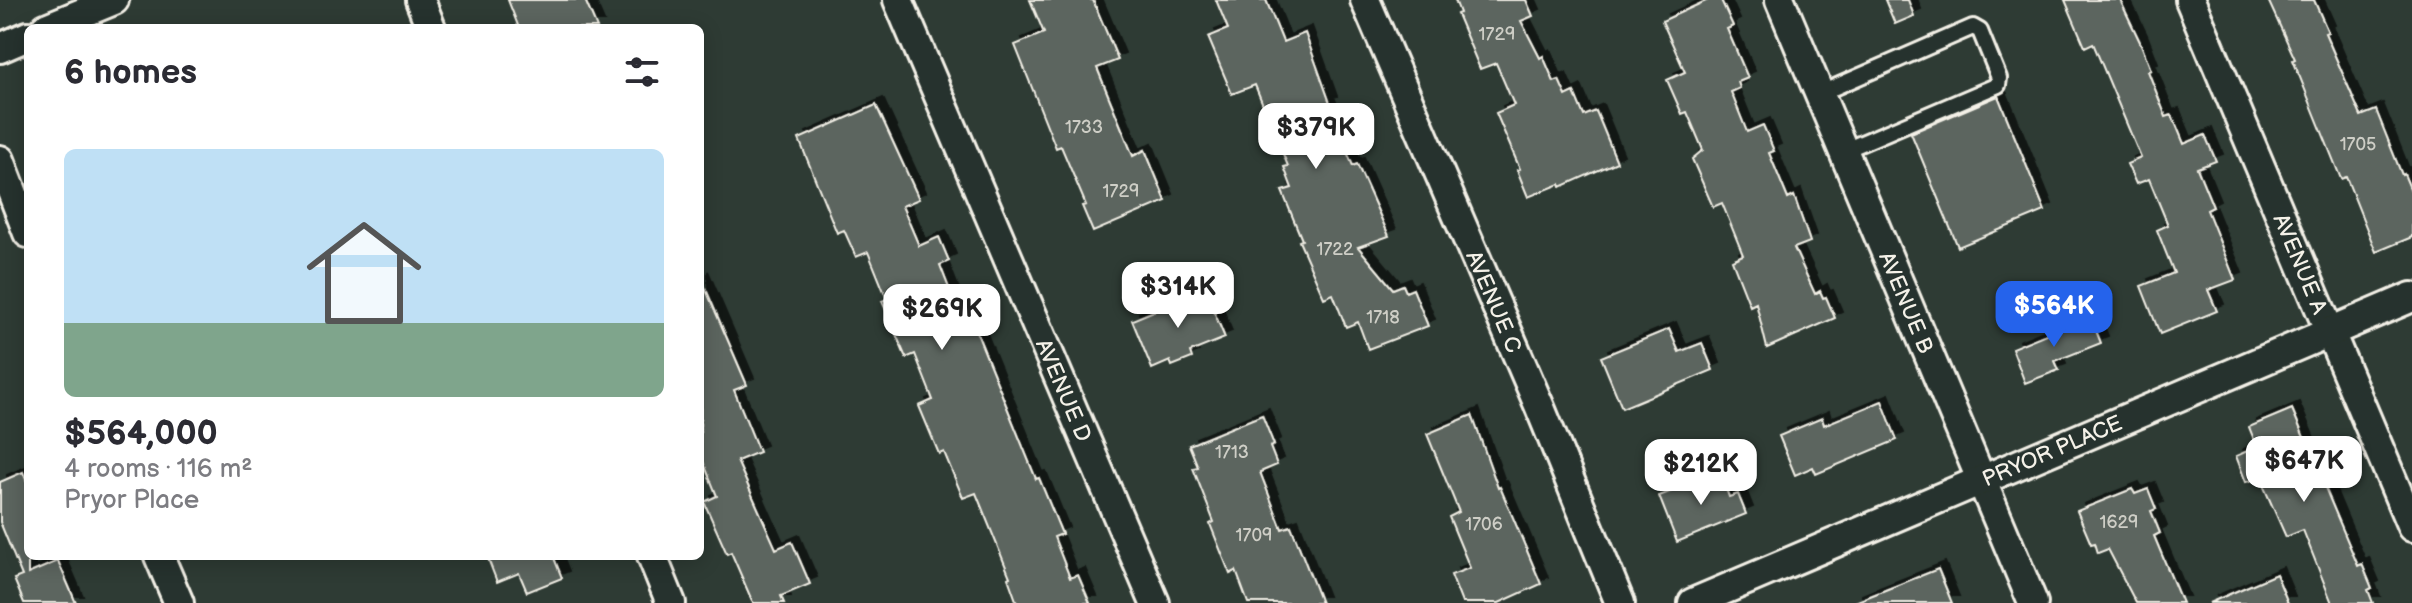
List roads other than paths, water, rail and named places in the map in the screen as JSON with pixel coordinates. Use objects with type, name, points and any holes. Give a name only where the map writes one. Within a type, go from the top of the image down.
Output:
[{"type":"street","points":[[56,24],[114,0]]},
{"type":"street","points":[[420,0],[429,24]]},
{"type":"street","name":"AVENUE D","points":[[898,0],[1155,603]]},
{"type":"street","name":"AVENUE C","points":[[1365,0],[1539,405],[1620,603]]},
{"type":"street","name":"AVENUE B","points":[[1780,0],[2033,603]]},
{"type":"street","name":"AVENUE A","points":[[2190,0],[2412,527]]},
{"type":"street","points":[[0,48],[24,38]]},
{"type":"street","points":[[0,160],[24,223]]},
{"type":"street","name":"PRYOR PLACE","points":[[1693,603],[2412,297]]},
{"type":"street","points":[[161,560],[179,603]]},
{"type":"street","points":[[654,560],[671,603]]},
{"type":"lane","points":[[1819,94],[1973,27],[1980,31],[1999,78],[1998,85],[1843,151]]}]
